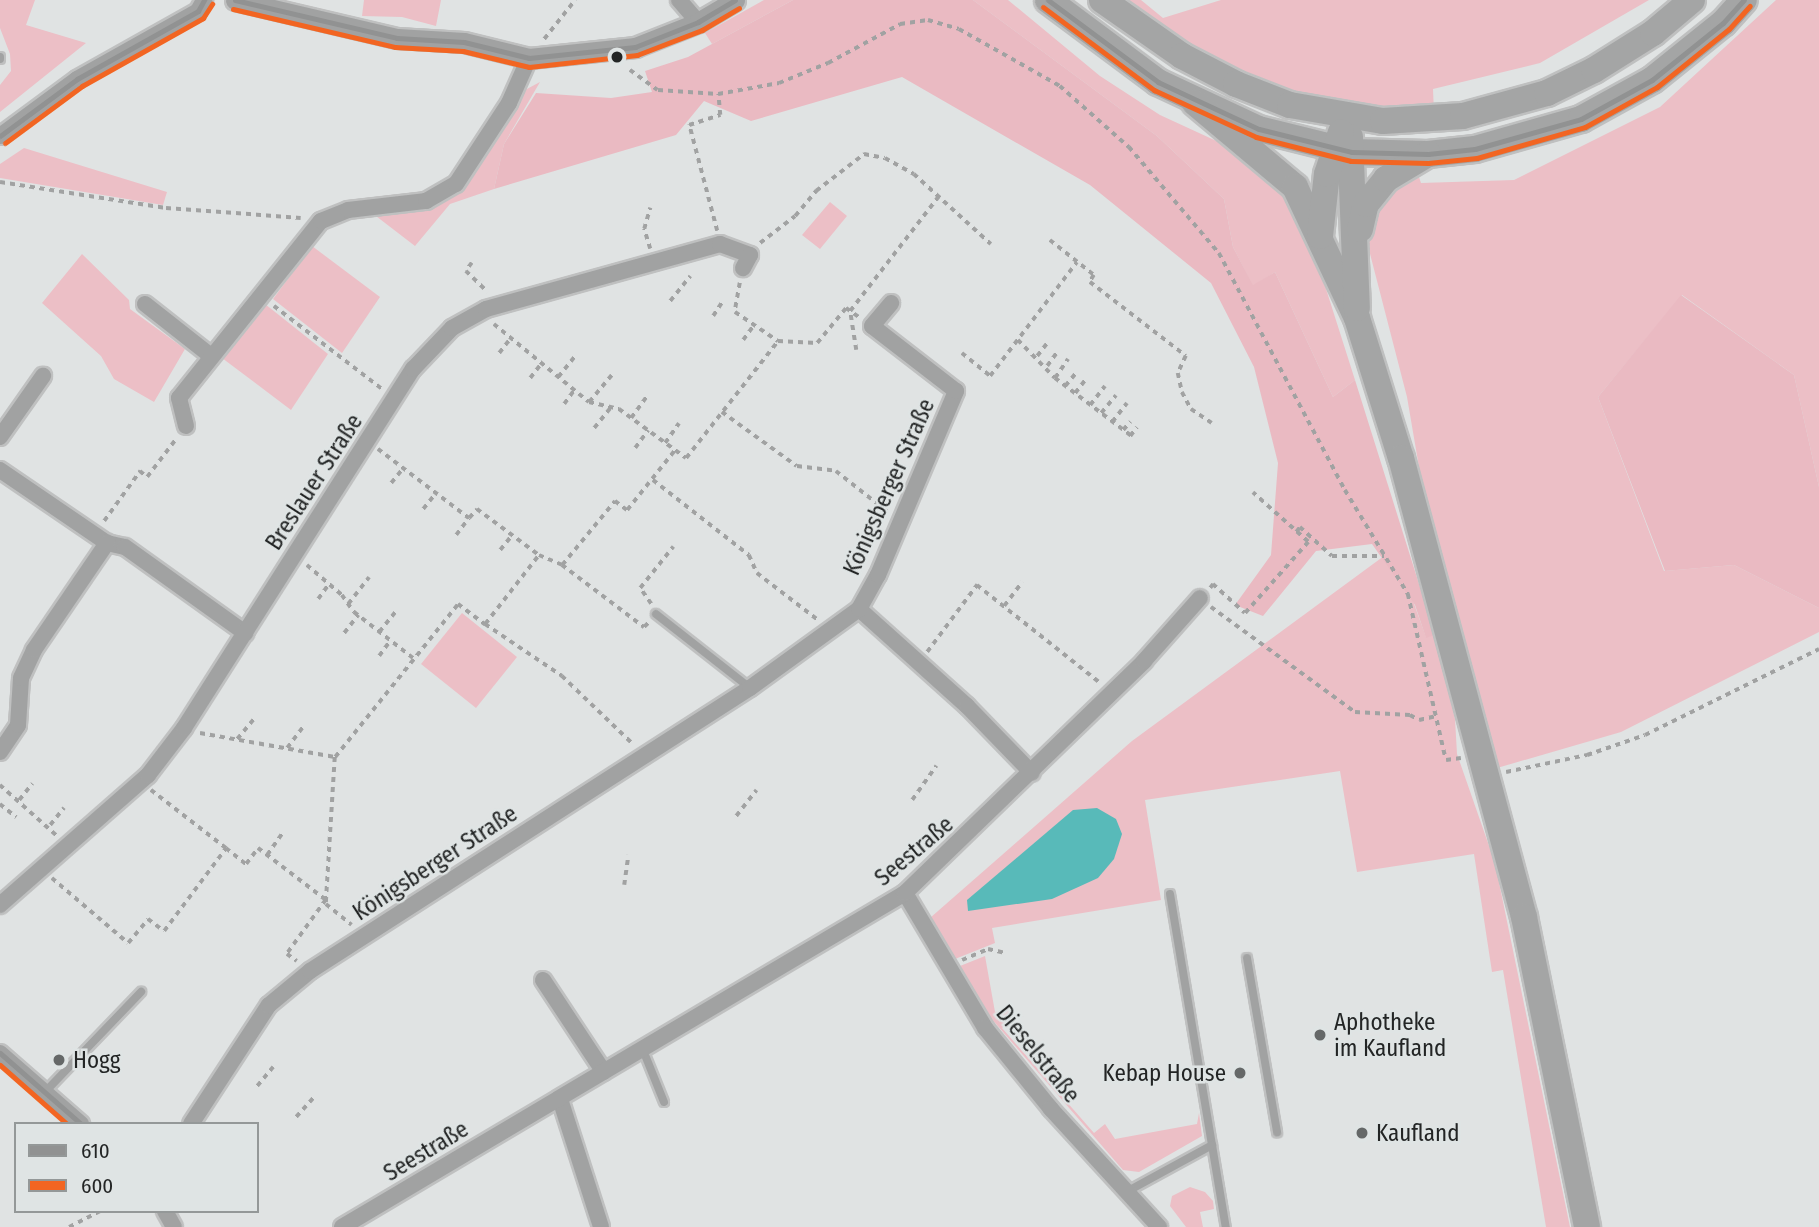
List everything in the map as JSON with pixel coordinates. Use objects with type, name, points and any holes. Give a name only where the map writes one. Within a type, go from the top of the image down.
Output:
[{"type":"main road","points":[[1048,0],[1111,51],[1195,103],[1295,187],[1357,318],[1401,458],[1524,917],[1587,1227]]},
{"type":"main road","points":[[1102,0],[1182,56],[1236,84],[1290,104],[1347,118],[1439,119],[1493,110],[1546,93],[1642,40],[1692,0]]},
{"type":"main road","points":[[1195,103],[1259,130],[1343,150],[1429,154],[1475,149],[1581,119],[1652,80],[1723,23],[1744,0]]},
{"type":"main road","points":[[1320,236],[1343,150],[1347,118]]},
{"type":"main road","points":[[1343,150],[1354,254],[1357,318]]},
{"type":"main road","points":[[1354,254],[1366,204],[1386,179],[1429,154]]},
{"type":"street","points":[[0,136],[77,79],[198,11],[204,0]]},
{"type":"street","points":[[235,0],[397,38],[464,42],[533,52],[635,47],[698,22],[735,0]]},
{"type":"street","points":[[678,0],[698,22]]},
{"type":"street","points":[[186,426],[179,398],[321,221],[348,210],[426,201],[456,184],[509,103],[533,52]]},
{"type":"street","points":[[720,244],[746,261]]},
{"type":"street","name":"Breslauer Straße","points":[[0,905],[141,783],[184,728],[394,399],[432,346],[452,328],[486,309],[720,244]]},
{"type":"street","points":[[872,326],[891,303]]},
{"type":"street","points":[[145,304],[211,356]]},
{"type":"street","name":"Königsberger Straße","points":[[192,1122],[269,1005],[310,971],[750,688],[859,609],[901,522],[956,391],[872,326]]},
{"type":"street","points":[[0,437],[43,376]]},
{"type":"street","points":[[0,470],[101,538],[125,547],[245,633]]},
{"type":"street","points":[[0,752],[18,725],[21,678],[34,650],[101,538]]},
{"type":"street","name":"Seestraße","points":[[342,1227],[905,893],[1113,693],[1200,598]]},
{"type":"street","name":"Königsberger Straße","points":[[859,609],[919,662],[1032,773]]},
{"type":"street","name":"Dieselstraße","points":[[905,893],[993,1038],[1159,1227]]},
{"type":"street","points":[[543,980],[604,1072]]},
{"type":"street","points":[[0,1053],[79,1122]]},
{"type":"street","points":[[560,1099],[601,1227]]},
{"type":"lane","points":[[656,614],[750,688]]},
{"type":"lane","points":[[1170,894],[1226,1227]]},
{"type":"lane","points":[[1247,958],[1276,1132]]},
{"type":"lane","points":[[45,1092],[141,992]]},
{"type":"lane","points":[[643,1050],[664,1102]]},
{"type":"lane","points":[[1128,1191],[1212,1145]]},
{"type":"path","points":[[533,52],[575,0]]},
{"type":"path","points":[[630,70],[658,90],[718,94],[779,83],[828,63],[900,24],[928,20],[959,29],[1060,86],[1129,147],[1219,253],[1384,556],[1408,594],[1446,760],[1484,766],[1587,755],[1646,735],[1819,649]]},
{"type":"path","points":[[718,94],[720,115],[689,125],[720,244]]},
{"type":"path","points":[[872,326],[846,308],[817,343],[778,341],[735,312],[746,261],[769,234],[795,216],[816,191],[864,154],[885,158],[914,174],[939,196],[950,212],[990,244]]},
{"type":"path","points":[[0,182],[166,208],[321,221]]},
{"type":"path","points":[[856,350],[850,311],[939,196]]},
{"type":"path","points":[[650,208],[644,236],[654,261]]},
{"type":"path","points":[[1049,240],[1094,275],[1090,282],[1186,356],[1178,373],[1181,392],[1191,409],[1212,423]]},
{"type":"path","points":[[962,352],[990,376],[1077,261]]},
{"type":"path","points":[[472,262],[467,271],[503,304]]},
{"type":"path","points":[[670,301],[690,276]]},
{"type":"path","points":[[262,296],[394,399]]},
{"type":"path","points":[[713,316],[722,302]]},
{"type":"path","points":[[486,309],[495,327],[589,402],[611,407],[631,418],[686,458],[778,341]]},
{"type":"path","points":[[743,340],[754,325]]},
{"type":"path","points":[[499,353],[510,339]]},
{"type":"path","points":[[1018,340],[1047,366],[1055,378],[1131,437],[1137,428]]},
{"type":"path","points":[[1037,356],[1047,343]]},
{"type":"path","points":[[1047,366],[1058,351]]},
{"type":"path","points":[[558,377],[576,355]]},
{"type":"path","points":[[1055,378],[1069,359]]},
{"type":"path","points":[[530,377],[541,365]]},
{"type":"path","points":[[1065,386],[1076,373]]},
{"type":"path","points":[[589,402],[612,374]]},
{"type":"path","points":[[1075,393],[1085,380]]},
{"type":"path","points":[[1090,405],[1105,386]]},
{"type":"path","points":[[564,404],[574,390]]},
{"type":"path","points":[[1101,413],[1116,395]]},
{"type":"path","points":[[631,418],[646,397]]},
{"type":"path","points":[[1112,422],[1127,403]]},
{"type":"path","points":[[594,428],[611,407]]},
{"type":"path","points":[[722,412],[797,466],[836,471],[901,522]]},
{"type":"path","points":[[1123,430],[1130,422]]},
{"type":"path","points":[[665,443],[679,423]]},
{"type":"path","points":[[101,538],[139,471],[147,477],[186,426]]},
{"type":"path","points":[[635,447],[648,430]]},
{"type":"path","points":[[367,441],[469,519]]},
{"type":"path","points":[[562,565],[615,501],[627,510],[675,450]]},
{"type":"path","points":[[391,483],[403,468]]},
{"type":"path","points":[[653,480],[749,555],[757,573],[825,625]]},
{"type":"path","points":[[424,509],[436,493]]},
{"type":"path","points":[[1253,493],[1308,542],[1245,612],[1213,584],[1200,598],[1354,712],[1410,715],[1419,720],[1437,716]]},
{"type":"path","points":[[456,535],[477,509],[539,555],[562,565],[644,627],[656,614],[640,588],[673,547]]},
{"type":"path","points":[[1296,532],[1300,527],[1332,556],[1384,556]]},
{"type":"path","points":[[500,550],[512,535]]},
{"type":"path","points":[[294,554],[329,584],[358,615],[413,658]]},
{"type":"path","points":[[485,624],[539,555]]},
{"type":"path","points":[[348,604],[369,577]]},
{"type":"path","points":[[1004,606],[1022,582]]},
{"type":"path","points":[[318,599],[329,584]]},
{"type":"path","points":[[919,662],[977,584],[1113,693]]},
{"type":"path","points":[[310,971],[287,954],[326,900],[335,757],[457,604],[562,676],[644,755]]},
{"type":"path","points":[[379,632],[395,612]]},
{"type":"path","points":[[344,633],[358,615]]},
{"type":"path","points":[[379,656],[390,641]]},
{"type":"path","points":[[237,739],[254,719]]},
{"type":"path","points":[[287,748],[303,727]]},
{"type":"path","points":[[195,732],[335,757]]},
{"type":"path","points":[[912,800],[936,766]]},
{"type":"path","points":[[141,783],[246,864],[258,848],[326,900],[366,935]]},
{"type":"path","points":[[19,800],[32,784]]},
{"type":"path","points":[[0,785],[50,825],[66,849]]},
{"type":"path","points":[[736,816],[756,790]]},
{"type":"path","points":[[0,804],[16,817]]},
{"type":"path","points":[[50,825],[64,808]]},
{"type":"path","points":[[267,855],[284,831]]},
{"type":"path","points":[[42,870],[128,943],[148,919],[164,931],[226,848]]},
{"type":"path","points":[[624,885],[628,855]]},
{"type":"path","points":[[948,966],[988,949],[1006,953]]},
{"type":"path","points":[[257,1086],[273,1067]]},
{"type":"path","points":[[296,1117],[314,1097]]},
{"type":"path","points":[[69,1227],[96,1213]]},
{"type":"shaded area","points":[[0,0],[35,0],[26,25],[86,43],[0,112],[0,85],[11,71],[10,54],[0,28]]},
{"type":"shaded area","points":[[364,0],[441,0],[436,26],[402,17],[362,16]]},
{"type":"shaded area","points":[[764,0],[793,0],[712,44],[705,33]]},
{"type":"shaded area","points":[[793,0],[973,0],[1157,136],[1224,199],[1233,247],[1253,285],[1275,272],[1333,397],[1355,380],[1435,635],[1426,638],[1415,605],[1372,544],[1316,551],[1263,616],[1235,605],[1271,555],[1278,463],[1254,367],[1211,283],[1090,185],[902,77],[751,121],[704,101],[676,135],[494,189],[504,144],[536,93],[611,98],[652,92],[645,71],[688,57]]},
{"type":"shaded area","points":[[973,0],[1008,0],[1100,76],[1160,115],[1236,150],[1289,195],[1306,226],[1355,380],[1333,397],[1275,272],[1253,286],[1233,247],[1224,199],[1157,136]]},
{"type":"shaded area","points":[[1117,0],[1141,0],[1163,18],[1221,0],[1649,0],[1540,63],[1433,89],[1434,113],[1338,109],[1220,69]]},
{"type":"shaded area","points":[[1776,0],[1819,0],[1819,487],[1794,375],[1682,295],[1598,397],[1664,571],[1734,565],[1819,608],[1819,632],[1621,732],[1497,768],[1426,508],[1407,397],[1368,246],[1370,219],[1382,194],[1418,174],[1421,183],[1514,180],[1660,107]]},
{"type":"shaded area","points":[[540,82],[504,144],[494,189],[450,204],[415,246],[372,213],[427,207],[459,190],[525,90]]},
{"type":"shaded area","points":[[24,148],[167,192],[163,205],[0,178],[0,164]]},
{"type":"shaded area","points":[[830,202],[847,216],[820,249],[802,235]]},
{"type":"shaded area","points":[[312,246],[380,297],[342,353],[273,299]]},
{"type":"shaded area","points":[[82,254],[129,300],[130,309],[185,349],[154,402],[114,379],[101,356],[42,303]]},
{"type":"shaded area","points":[[1681,295],[1794,375],[1819,487],[1819,608],[1734,565],[1665,571],[1598,397]]},
{"type":"shaded area","points":[[265,304],[328,354],[291,410],[222,358]]},
{"type":"shaded area","points":[[1396,554],[1426,637],[1435,635],[1455,719],[1457,754],[1495,863],[1570,1227],[1546,1227],[1503,970],[1492,972],[1474,854],[1357,872],[1340,771],[1145,800],[1161,900],[992,928],[995,943],[955,959],[930,918],[1132,741],[1384,556]]},
{"type":"shaded area","points":[[462,613],[517,657],[476,708],[421,664]]},
{"type":"shaded area","points":[[985,956],[995,1012],[1008,1010],[1012,1019],[1002,1028],[1094,1133],[1105,1124],[1115,1139],[1197,1124],[1199,1113],[1202,1136],[1139,1172],[1123,1170],[983,1009],[960,966]]},
{"type":"shaded area","points":[[1190,1187],[1205,1192],[1213,1201],[1214,1209],[1200,1212],[1203,1227],[1186,1227],[1170,1206],[1172,1196]]},
{"type":"water","points":[[1097,808],[1116,819],[1122,834],[1114,859],[1098,878],[1052,899],[968,911],[967,900],[1073,810]]},
{"type":"transit line","name":"610","points":[[0,136],[77,79],[198,11],[204,0]]},
{"type":"transit line","name":"610","points":[[235,0],[397,38],[464,42],[529,58],[635,47],[698,22],[735,0]]},
{"type":"transit line","name":"610","points":[[1048,0],[1158,82],[1259,129],[1352,152],[1428,154],[1475,149],[1581,119],[1652,80],[1723,23],[1744,0]]},
{"type":"transit line","name":"600","points":[[5,143],[82,86],[203,18],[212,4]]},
{"type":"transit line","name":"600","points":[[1043,7],[1154,90],[1256,137],[1351,161],[1428,163],[1477,158],[1585,127],[1657,87],[1729,29],[1750,6]]},
{"type":"transit line","name":"600","points":[[233,9],[395,47],[463,51],[529,67],[637,55],[702,30],[739,8]]},
{"type":"transit line","name":"610","points":[[0,1053],[79,1122]]},
{"type":"transit line","name":"600","points":[[0,1065],[65,1122]]},
{"type":"place","name":"Aphotheke im Kaufland","points":[[1320,1035]]},
{"type":"place","name":"Hogg","points":[[59,1060]]},
{"type":"place","name":"Kebap House","points":[[1240,1073]]},
{"type":"place","name":"Kaufland","points":[[1362,1133]]}]
